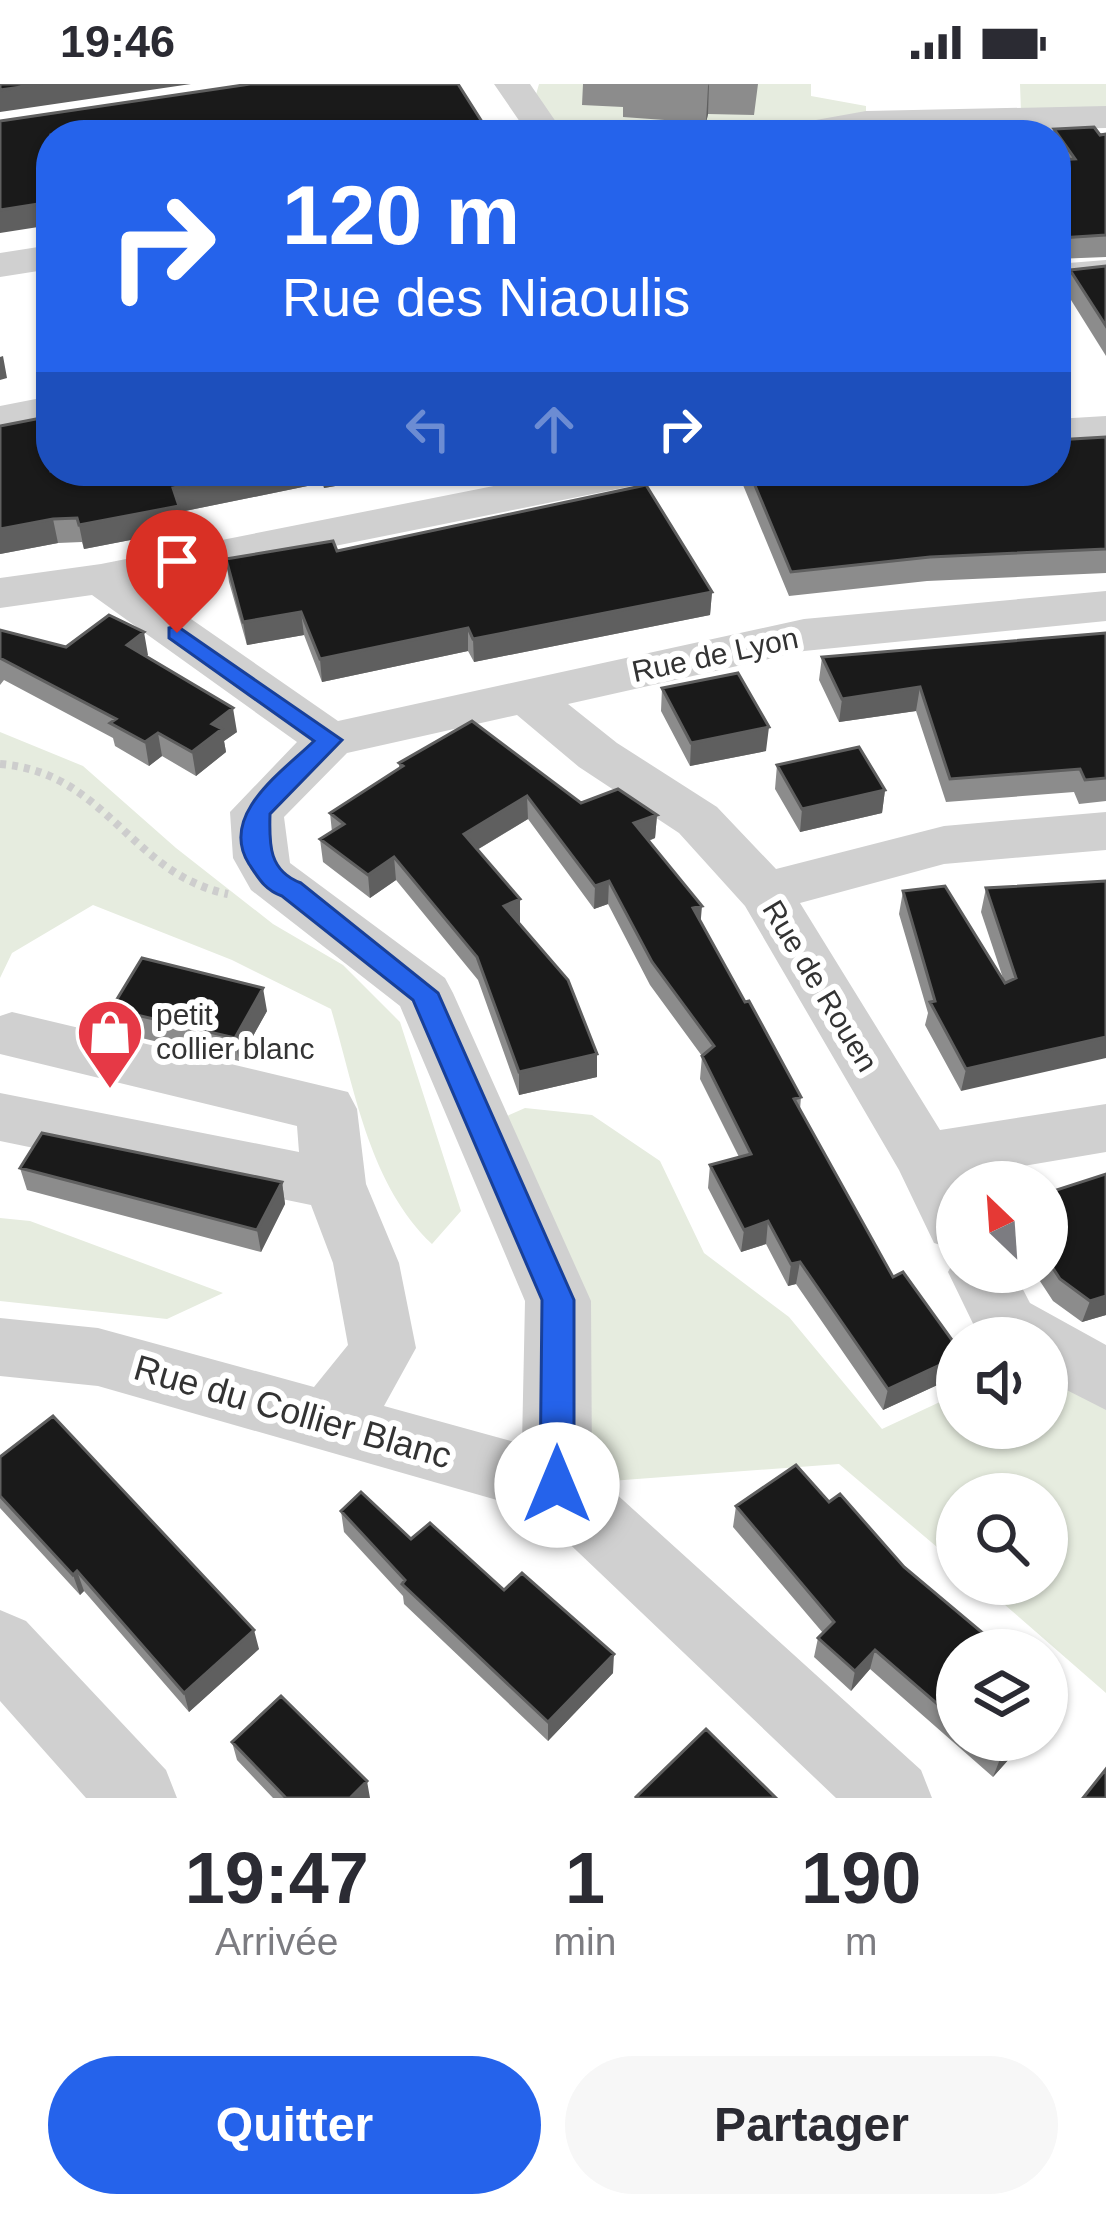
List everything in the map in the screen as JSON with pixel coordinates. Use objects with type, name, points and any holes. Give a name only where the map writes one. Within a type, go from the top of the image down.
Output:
[{"type":"street","points":[[512,84],[537,120]]},
{"type":"street","points":[[866,120],[867,84]]},
{"type":"street","points":[[962,120],[1106,117]]},
{"type":"street","points":[[0,265],[36,259]]},
{"type":"street","points":[[1071,275],[1106,272]]},
{"type":"street","points":[[0,418],[36,412]]},
{"type":"street","points":[[1071,431],[1106,429]]},
{"type":"street","points":[[0,593],[101,579],[563,486]]},
{"type":"street","points":[[101,579],[329,740],[257,812],[256,853],[276,884],[291,890],[424,993],[558,1300],[557,1485]]},
{"type":"street","name":"Rue de Lyon","points":[[329,740],[804,635],[1106,606]]},
{"type":"street","name":"Rue de Rouen","points":[[526,697],[598,755],[698,820],[765,892],[936,1182]]},
{"type":"street","points":[[765,892],[944,845],[1106,831]]},
{"type":"street","points":[[12,1035],[326,1109],[334,1184],[366,1263],[382,1348],[361,1384],[327,1420]]},
{"type":"street","points":[[0,1117],[334,1184]]},
{"type":"street","points":[[924,1158],[1106,1128]]},
{"type":"street","name":"Rue du Collier Blanc","points":[[0,1347],[98,1357],[557,1485],[893,1798]]},
{"type":"street","points":[[1068,1358],[1106,1380]]},
{"type":"street","points":[[0,1646],[138,1798]]},
{"type":"path","points":[[0,764],[36,762],[95,800],[185,882],[228,895],[276,884]]},
{"type":"shaded area","points":[[539,84],[811,84],[811,96],[866,106],[866,120],[537,120],[531,112]]},
{"type":"shaded area","points":[[1020,84],[1106,84],[1106,110],[1021,112]]},
{"type":"shaded area","points":[[0,732],[83,766],[273,924],[343,965],[400,1022],[461,1211],[432,1244],[411,1220],[379,1165],[331,1009],[232,960],[93,905],[12,953],[0,978]]},
{"type":"shaded area","points":[[525,1108],[592,1115],[660,1161],[704,1253],[789,1317],[882,1429],[936,1404],[936,1449],[1068,1449],[1068,1361],[1106,1380],[1106,1693],[1068,1660],[1068,1629],[1033,1629],[1005,1605],[1068,1605],[1068,1473],[936,1473],[936,1546],[839,1464],[557,1485],[558,1301],[480,1128]]},
{"type":"shaded area","points":[[0,1218],[30,1221],[223,1293],[167,1319],[0,1301]]},
{"type":"building","points":[[0,84],[42,84],[0,90]]},
{"type":"building","points":[[250,84],[458,84],[481,120],[36,120],[36,204],[0,210],[0,121]]},
{"type":"building","points":[[1094,127],[1100,135],[1106,134],[1106,235],[1071,237],[1071,159],[1075,159],[1071,128]]},
{"type":"building","points":[[1106,266],[1106,326],[1071,272]]},
{"type":"building","points":[[36,419],[36,486],[183,486],[173,488],[179,506],[79,525],[77,518],[53,519],[0,529],[0,426]]},
{"type":"building","points":[[1106,437],[1106,549],[930,557],[791,572],[755,486],[1071,486],[1071,439]]},
{"type":"building","points":[[647,486],[712,592],[473,639],[468,628],[320,659],[301,612],[243,622],[226,559],[333,541],[337,551]]},
{"type":"building","points":[[109,615],[144,632],[127,645],[233,708],[212,724],[222,729],[192,752],[158,733],[145,742],[110,723],[116,719],[0,658],[0,630],[66,647]]},
{"type":"building","points":[[1106,633],[1106,778],[1085,780],[1080,769],[950,779],[920,687],[842,699],[822,657]]},
{"type":"building","points":[[738,673],[769,727],[691,743],[662,688]]},
{"type":"building","points":[[472,721],[581,803],[618,789],[657,815],[634,823],[702,906],[693,908],[745,1002],[749,1001],[801,1097],[794,1099],[893,1277],[903,1272],[936,1318],[936,1367],[888,1389],[800,1262],[791,1264],[768,1221],[744,1230],[710,1165],[751,1154],[702,1056],[714,1046],[652,962],[609,881],[595,886],[527,796],[464,834],[520,899],[504,906],[568,980],[597,1054],[519,1072],[477,957],[394,857],[368,875],[320,839],[344,824],[330,813],[403,766],[399,763]]},
{"type":"building","points":[[859,747],[885,790],[802,809],[777,765]]},
{"type":"building","points":[[1106,881],[1106,1037],[966,1069],[930,1002],[935,1001],[903,891],[945,886],[1005,983],[1016,978],[986,888]]},
{"type":"building","points":[[142,958],[263,988],[235,1038],[111,1009]]},
{"type":"building","points":[[42,1133],[282,1182],[257,1230],[20,1168]]},
{"type":"building","points":[[1106,1174],[1106,1296],[1090,1301],[1068,1285],[1068,1186]]},
{"type":"building","points":[[53,1416],[254,1630],[184,1693],[77,1571],[73,1575],[0,1496],[0,1457]]},
{"type":"building","points":[[796,1465],[829,1502],[840,1494],[904,1567],[936,1594],[936,1605],[949,1605],[978,1629],[936,1629],[936,1703],[875,1650],[855,1671],[818,1638],[834,1622],[736,1506]]},
{"type":"building","points":[[361,1492],[411,1539],[430,1523],[504,1590],[522,1573],[614,1654],[548,1722],[402,1584],[405,1580],[341,1511]]},
{"type":"building","points":[[281,1696],[367,1781],[350,1798],[286,1798],[232,1742]]},
{"type":"building","points":[[706,1729],[776,1798],[636,1797]]},
{"type":"building","points":[[1106,1769],[1106,1798],[1083,1798]]},
{"type":"place","name":"petit collier blanc","points":[[110,1091]]},
{"type":"route","points":[[177,633],[329,740],[257,812],[256,853],[276,884],[291,890],[424,993],[558,1300],[557,1485]]}]
